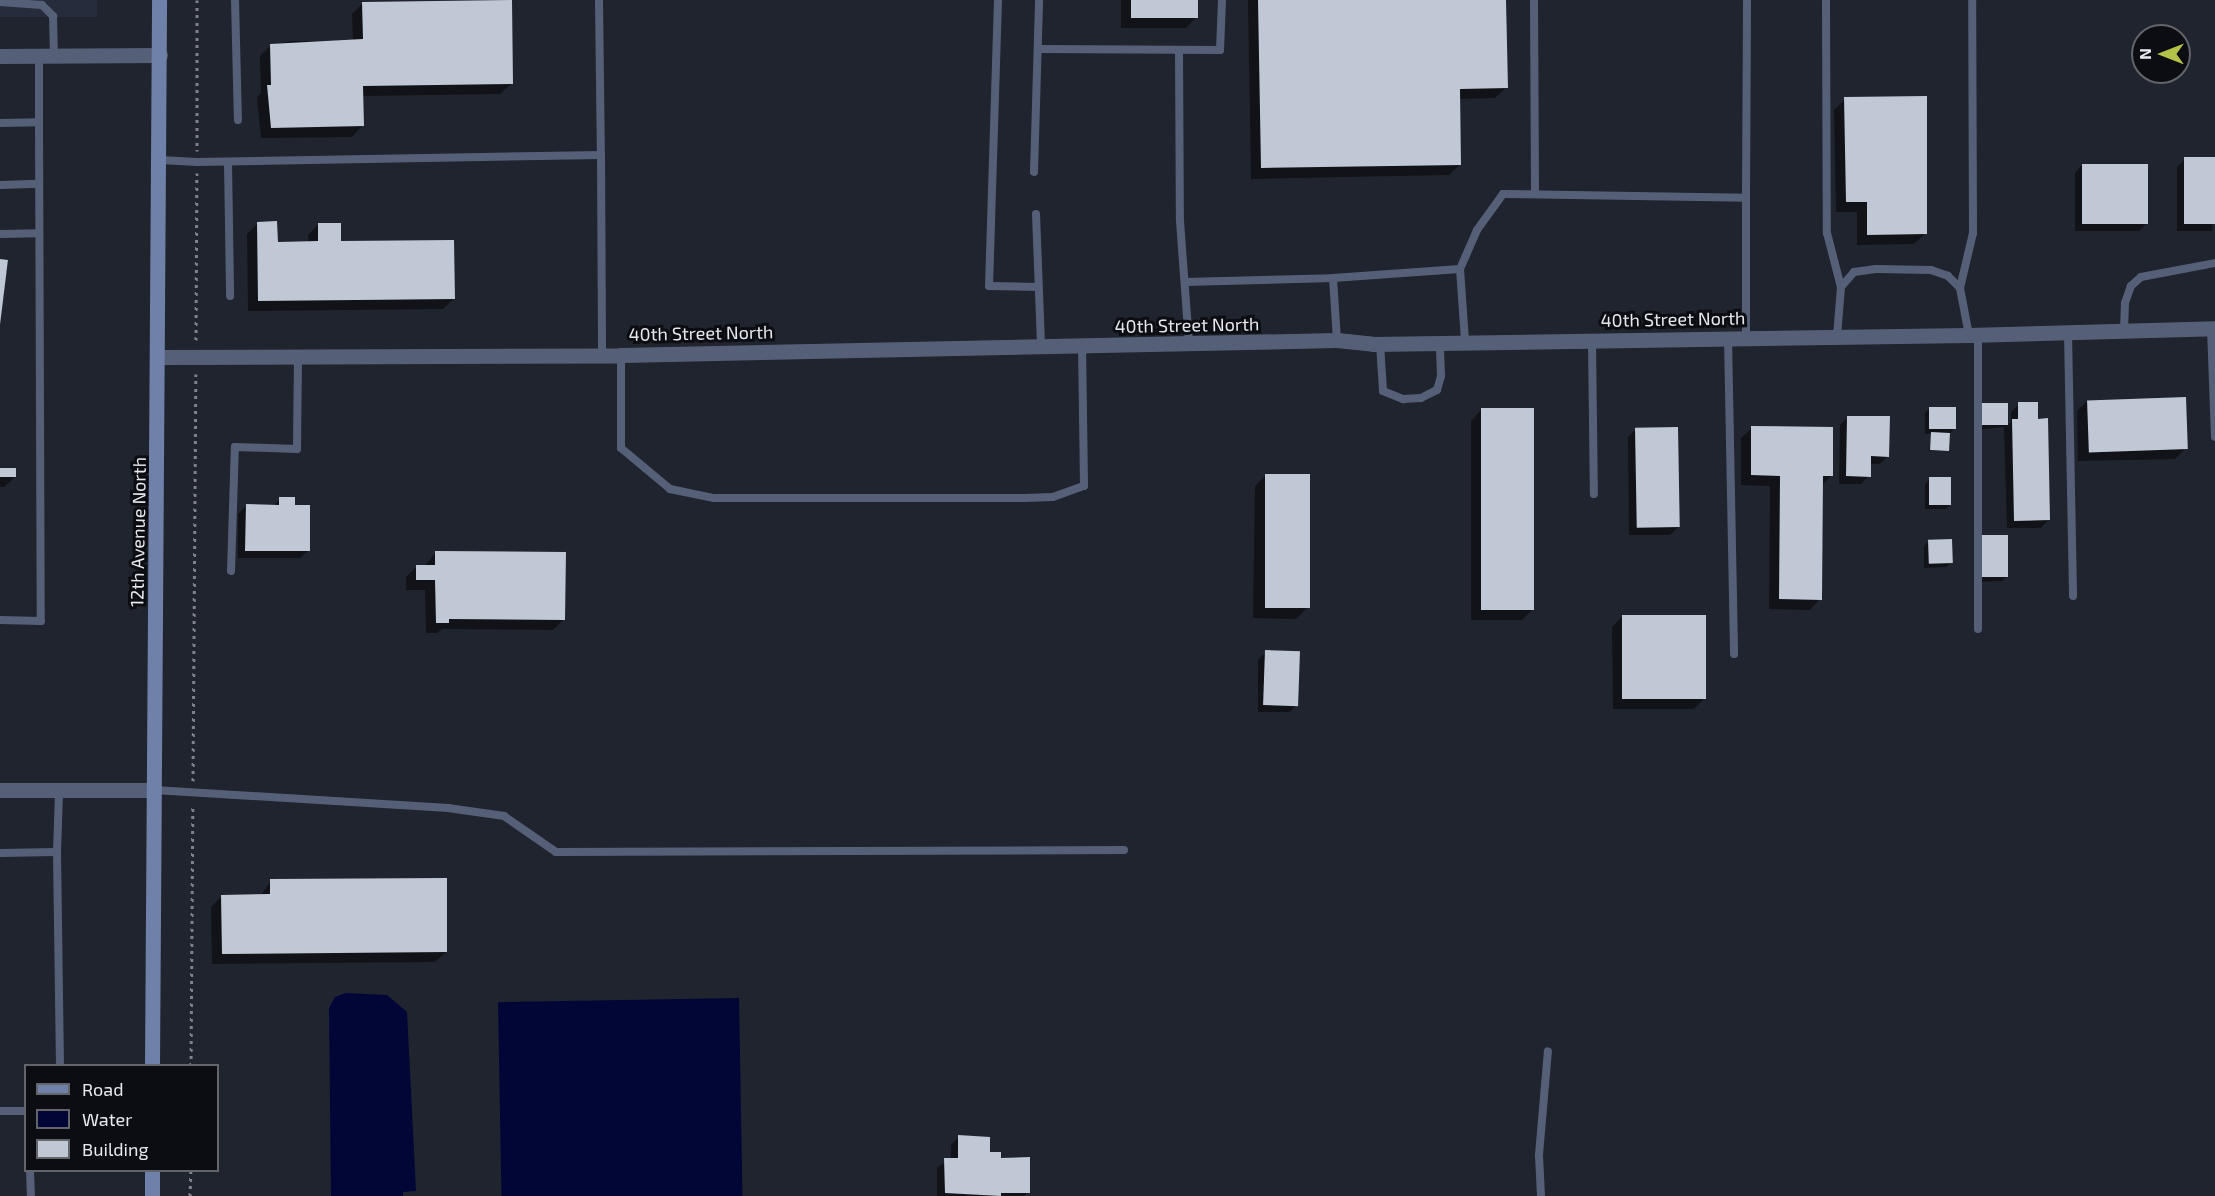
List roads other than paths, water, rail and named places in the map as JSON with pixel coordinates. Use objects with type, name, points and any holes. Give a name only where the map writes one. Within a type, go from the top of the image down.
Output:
[{"type":"main road","name":"12th Avenue North","points":[[152,1064],[160,357],[159,0]]},
{"type":"main road","points":[[152,1172],[152,1196]]},
{"type":"street","points":[[0,56],[160,55]]},
{"type":"street","name":"40th Street North","points":[[160,357],[621,355],[1189,345],[1336,340],[1380,344],[1440,341],[2124,333],[2213,328]]},
{"type":"street","points":[[0,790],[59,792],[154,790]]},
{"type":"lane","points":[[235,0],[238,120]]},
{"type":"lane","points":[[599,0],[602,354]]},
{"type":"lane","points":[[998,0],[989,286],[1038,287]]},
{"type":"lane","points":[[1034,172],[1039,0]]},
{"type":"lane","points":[[1038,49],[1220,50],[1222,0]]},
{"type":"lane","points":[[1534,0],[1535,194]]},
{"type":"lane","points":[[1746,338],[1747,0]]},
{"type":"lane","points":[[1826,0],[1827,233],[1841,287]]},
{"type":"lane","points":[[1960,288],[1973,233],[1972,0]]},
{"type":"lane","points":[[0,2],[42,5],[53,16],[39,122],[41,621],[0,620]]},
{"type":"lane","points":[[1179,50],[1185,282],[1189,345]]},
{"type":"lane","points":[[0,123],[39,122]]},
{"type":"lane","points":[[160,160],[228,162],[601,155]]},
{"type":"lane","points":[[228,162],[230,296]]},
{"type":"lane","points":[[0,185],[38,184]]},
{"type":"lane","points":[[1465,341],[1460,269],[1477,230],[1503,194],[1746,198]]},
{"type":"lane","points":[[1036,214],[1041,347]]},
{"type":"lane","points":[[0,234],[39,233]]},
{"type":"lane","points":[[2124,333],[2125,303],[2131,286],[2141,277],[2215,263]]},
{"type":"lane","points":[[1185,282],[1334,278],[1460,269]]},
{"type":"lane","points":[[1837,336],[1837,304],[1841,287],[1854,272],[1876,269],[1931,270],[1948,276],[1960,288],[1974,335],[1978,629]]},
{"type":"lane","points":[[1334,278],[1336,340]]},
{"type":"lane","points":[[2213,328],[2215,437]]},
{"type":"lane","points":[[2068,333],[2073,596]]},
{"type":"lane","points":[[1728,338],[1734,654]]},
{"type":"lane","points":[[1592,339],[1594,494]]},
{"type":"lane","points":[[1380,344],[1383,391],[1403,399],[1420,398],[1437,390],[1441,376],[1440,341]]},
{"type":"lane","points":[[621,355],[621,448],[670,489],[714,498],[1024,498],[1053,497],[1084,486],[1082,347]]},
{"type":"lane","points":[[231,571],[235,447],[297,449],[298,357]]},
{"type":"lane","points":[[154,790],[448,808],[504,816],[556,852],[1124,850]]},
{"type":"lane","points":[[59,792],[57,852],[60,1064]]},
{"type":"lane","points":[[0,853],[57,852]]},
{"type":"lane","points":[[1541,1196],[1539,1155],[1548,1051]]},
{"type":"lane","points":[[0,1111],[24,1111]]},
{"type":"lane","points":[[30,1172],[31,1196]]},
{"type":"water","points":[[346,993],[387,995],[407,1012],[416,1191],[403,1192],[403,1196],[331,1196],[329,1008],[335,997]]},
{"type":"water","points":[[739,998],[742,1196],[501,1196],[498,1002]]}]
